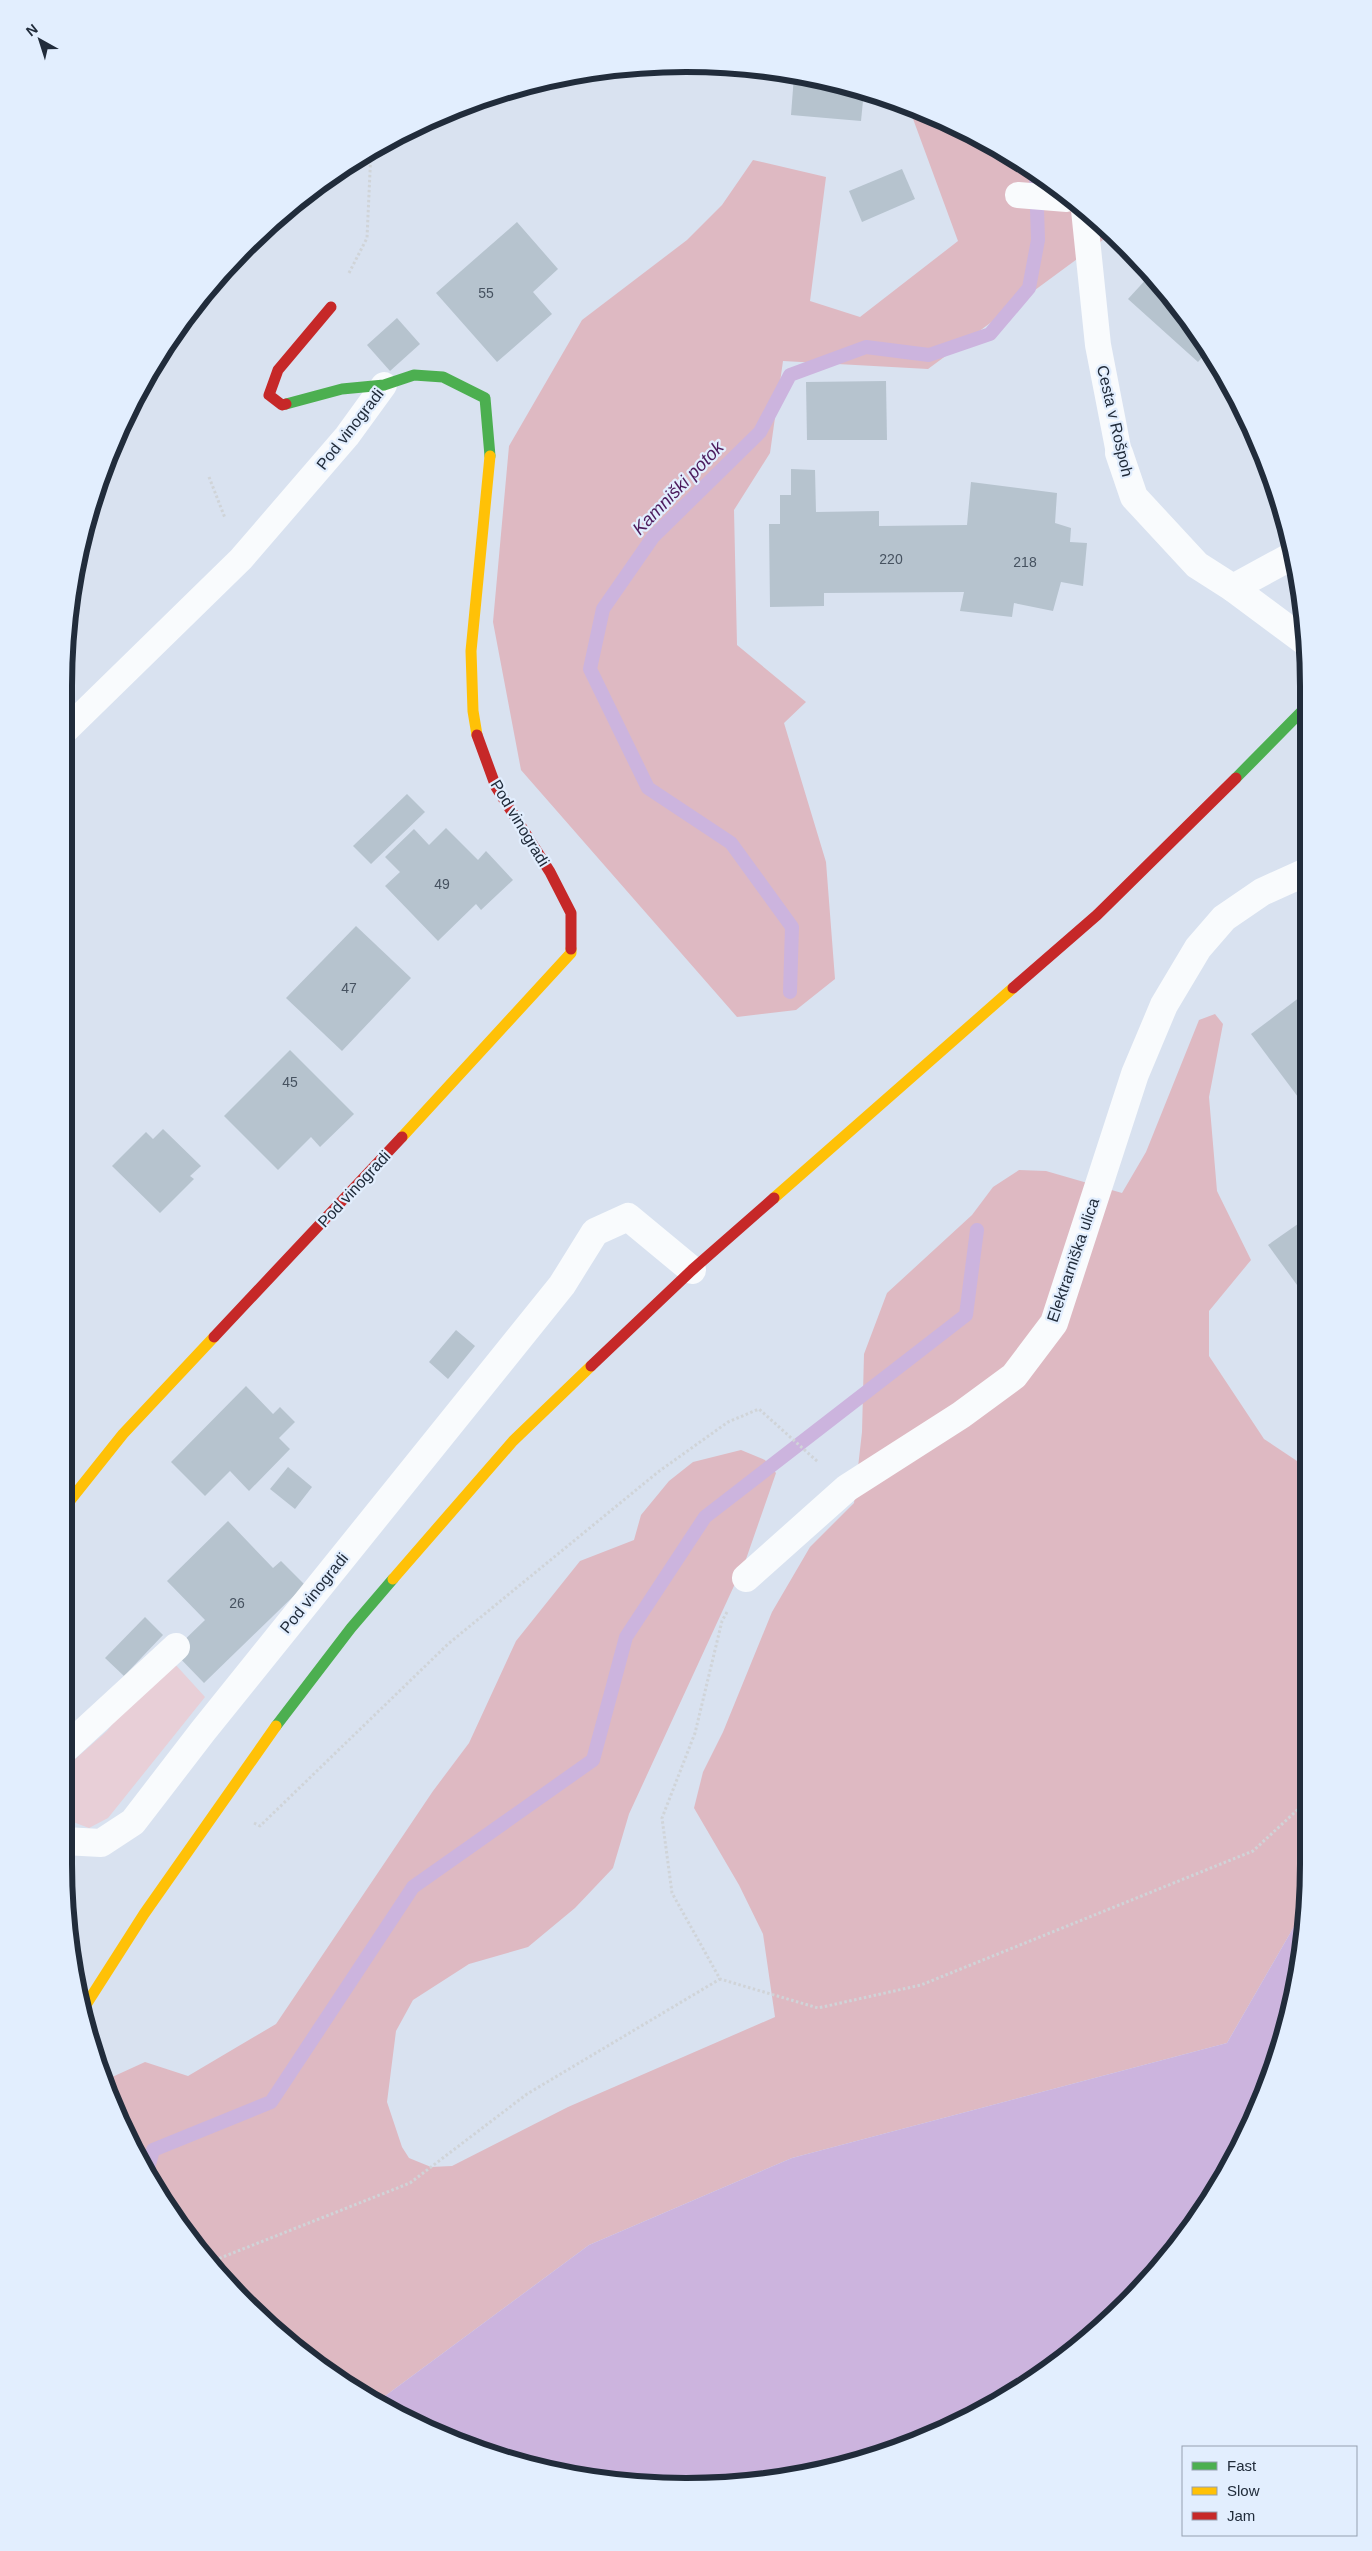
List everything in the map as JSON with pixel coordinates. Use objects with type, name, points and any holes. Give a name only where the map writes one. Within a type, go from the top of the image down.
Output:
[{"type":"main road","points":[[331,307],[278,370],[269,395],[282,404],[342,389],[384,385]]},
{"type":"main road","name":"Pod vinogradi","points":[[72,1498],[123,1434],[395,1146],[571,953],[571,913],[550,872],[496,787],[476,729],[471,651],[490,456],[485,398],[443,376],[414,375],[384,385]]},
{"type":"main road","points":[[88,2002],[202,1829],[275,1727],[351,1628],[513,1441],[692,1270],[1097,915],[1179,837],[1300,713]]},
{"type":"street","name":"Cesta v Rošpoh","points":[[1119,454],[1134,497],[1197,565],[1233,588],[1297,636]]},
{"type":"street","points":[[1233,588],[1287,560]]},
{"type":"street","name":"Elektrarniška ulica","points":[[746,1578],[846,1488],[961,1415],[1014,1376],[1054,1323],[1135,1074],[1164,1005],[1198,948],[1224,918],[1262,892],[1300,875]]},
{"type":"street","name":"Pod vinogradi","points":[[72,1841],[101,1843],[133,1822],[203,1731],[562,1285],[595,1232],[628,1217],[692,1270]]},
{"type":"street","points":[[72,1743],[176,1648]]},
{"type":"lane","points":[[1018,195],[1058,198]]},
{"type":"lane","name":"Cesta v Rošpoh","points":[[1085,220],[1098,345],[1119,454]]},
{"type":"lane","name":"Pod vinogradi","points":[[72,724],[241,559],[347,436],[384,385]]},
{"type":"path","points":[[331,307],[367,238],[371,160]]},
{"type":"path","points":[[248,1821],[260,1826],[448,1644],[658,1472],[728,1422],[759,1409],[820,1464]]},
{"type":"path","points":[[746,1578],[722,1621],[695,1733],[662,1818],[672,1893],[720,1978],[818,2008],[921,1985],[1253,1851],[1300,1807]]},
{"type":"path","points":[[216,2259],[410,2182],[527,2094],[720,1978]]},
{"type":"shaded area","points":[[912,116],[957,136],[1027,176],[1059,199],[1105,238],[928,369],[783,361],[770,453],[734,510],[737,645],[806,702],[784,723],[826,862],[835,979],[796,1010],[737,1017],[521,770],[493,622],[509,446],[582,320],[687,240],[722,205],[753,160],[826,177],[810,301],[860,317],[958,241]]},
{"type":"shaded area","points":[[1215,1014],[1223,1024],[1209,1097],[1217,1191],[1251,1260],[1209,1311],[1209,1356],[1264,1439],[1300,1463],[1300,1865],[1296,1923],[1227,2043],[792,2158],[589,2245],[383,2398],[379,2396],[345,2375],[281,2326],[225,2270],[176,2206],[155,2172],[119,2100],[111,2078],[145,2062],[188,2076],[276,2024],[433,1791],[469,1743],[516,1641],[580,1561],[634,1540],[641,1515],[669,1481],[693,1462],[741,1450],[765,1460],[776,1473],[745,1562],[629,1814],[613,1868],[575,1908],[528,1947],[469,1964],[413,2000],[396,2031],[387,2102],[402,2147],[409,2158],[431,2167],[452,2166],[568,2107],[775,2017],[763,1934],[739,1885],[694,1808],[703,1772],[723,1732],[772,1612],[810,1547],[854,1503],[862,1432],[864,1354],[887,1293],[972,1215],[993,1187],[1019,1170],[1046,1171],[1122,1193],[1146,1152],[1199,1020]]},
{"type":"shaded area","points":[[173,1662],[205,1697],[108,1818],[89,1828],[72,1822],[72,1762],[107,1731],[128,1704]]},
{"type":"shaded area","points":[[1296,1923],[1288,1985],[1279,2024],[1253,2100],[1217,2172],[1173,2238],[1120,2299],[1059,2352],[993,2396],[921,2432],[845,2458],[806,2467],[726,2477],[646,2477],[566,2467],[527,2458],[451,2432],[383,2398],[589,2245],[792,2158],[1227,2043]]},
{"type":"building","points":[[794,82],[863,99],[861,121],[791,115]]},
{"type":"building","points":[[902,169],[915,199],[862,222],[849,191]]},
{"type":"building","points":[[517,222],[558,269],[533,292],[552,314],[497,362],[436,293]]},
{"type":"building","points":[[1146,280],[1173,313],[1203,356],[1198,362],[1128,299]]},
{"type":"building","points":[[397,318],[420,344],[390,371],[367,345]]},
{"type":"building","points":[[886,381],[887,440],[807,440],[806,382]]},
{"type":"building","points":[[791,469],[815,470],[816,512],[879,511],[879,526],[967,525],[971,482],[1057,493],[1055,523],[1071,528],[1070,542],[1087,543],[1083,586],[1061,582],[1053,611],[1014,603],[1012,617],[960,611],[964,592],[824,593],[824,606],[770,607],[769,524],[780,524],[780,495],[791,495]]},
{"type":"building","points":[[407,794],[425,812],[371,864],[353,846]]},
{"type":"building","points":[[446,828],[478,860],[486,851],[513,880],[481,910],[476,904],[438,941],[385,886],[400,872],[385,857],[414,829],[429,845]]},
{"type":"building","points":[[356,926],[411,978],[342,1051],[286,998]]},
{"type":"building","points":[[1300,997],[1300,1100],[1251,1034]]},
{"type":"building","points":[[290,1050],[354,1114],[320,1147],[311,1137],[278,1170],[224,1116]]},
{"type":"building","points":[[163,1129],[201,1166],[190,1176],[194,1179],[160,1213],[112,1166],[146,1132],[153,1139]]},
{"type":"building","points":[[1300,1223],[1300,1289],[1268,1245]]},
{"type":"building","points":[[456,1330],[475,1346],[448,1379],[429,1362]]},
{"type":"building","points":[[246,1386],[273,1414],[280,1407],[295,1422],[279,1438],[290,1449],[249,1491],[230,1471],[205,1496],[171,1462]]},
{"type":"building","points":[[288,1467],[312,1487],[295,1509],[270,1489]]},
{"type":"building","points":[[228,1521],[273,1568],[281,1561],[305,1585],[204,1683],[173,1651],[205,1620],[167,1581]]},
{"type":"building","points":[[145,1617],[163,1635],[124,1676],[105,1658]]},
{"type":"waterway","name":"Kamniški potok","points":[[790,992],[792,927],[731,843],[648,788],[590,669],[603,609],[653,537],[760,432],[790,375],[866,347],[929,355],[990,334],[1029,288],[1038,240],[1036,183]]},
{"type":"waterway","points":[[150,2162],[153,2150],[271,2102],[413,1887],[593,1760],[626,1637],[705,1517],[966,1315],[977,1230]]},
{"type":"traffic: fast","points":[[286,404],[342,389],[384,385],[414,375],[443,377],[485,398],[490,456]]},
{"type":"traffic: fast","points":[[1236,778],[1300,713]]},
{"type":"traffic: fast","points":[[276,1726],[351,1628],[393,1579]]},
{"type":"traffic: slow","points":[[477,735],[473,711],[471,651],[490,456]]},
{"type":"traffic: slow","points":[[402,1137],[571,953],[571,949]]},
{"type":"traffic: slow","points":[[774,1198],[1013,988]]},
{"type":"traffic: slow","points":[[72,1498],[123,1434],[214,1337]]},
{"type":"traffic: slow","points":[[393,1579],[513,1441],[591,1366]]},
{"type":"traffic: slow","points":[[88,2002],[144,1914],[276,1726]]},
{"type":"traffic: jam","points":[[286,404],[282,405],[269,395],[278,370],[331,307]]},
{"type":"traffic: jam","points":[[477,735],[496,787],[550,872],[571,913],[571,949]]},
{"type":"traffic: jam","points":[[1013,988],[1097,915],[1236,778]]},
{"type":"traffic: jam","points":[[214,1337],[402,1137]]},
{"type":"traffic: jam","points":[[591,1366],[692,1270],[774,1198]]}]
